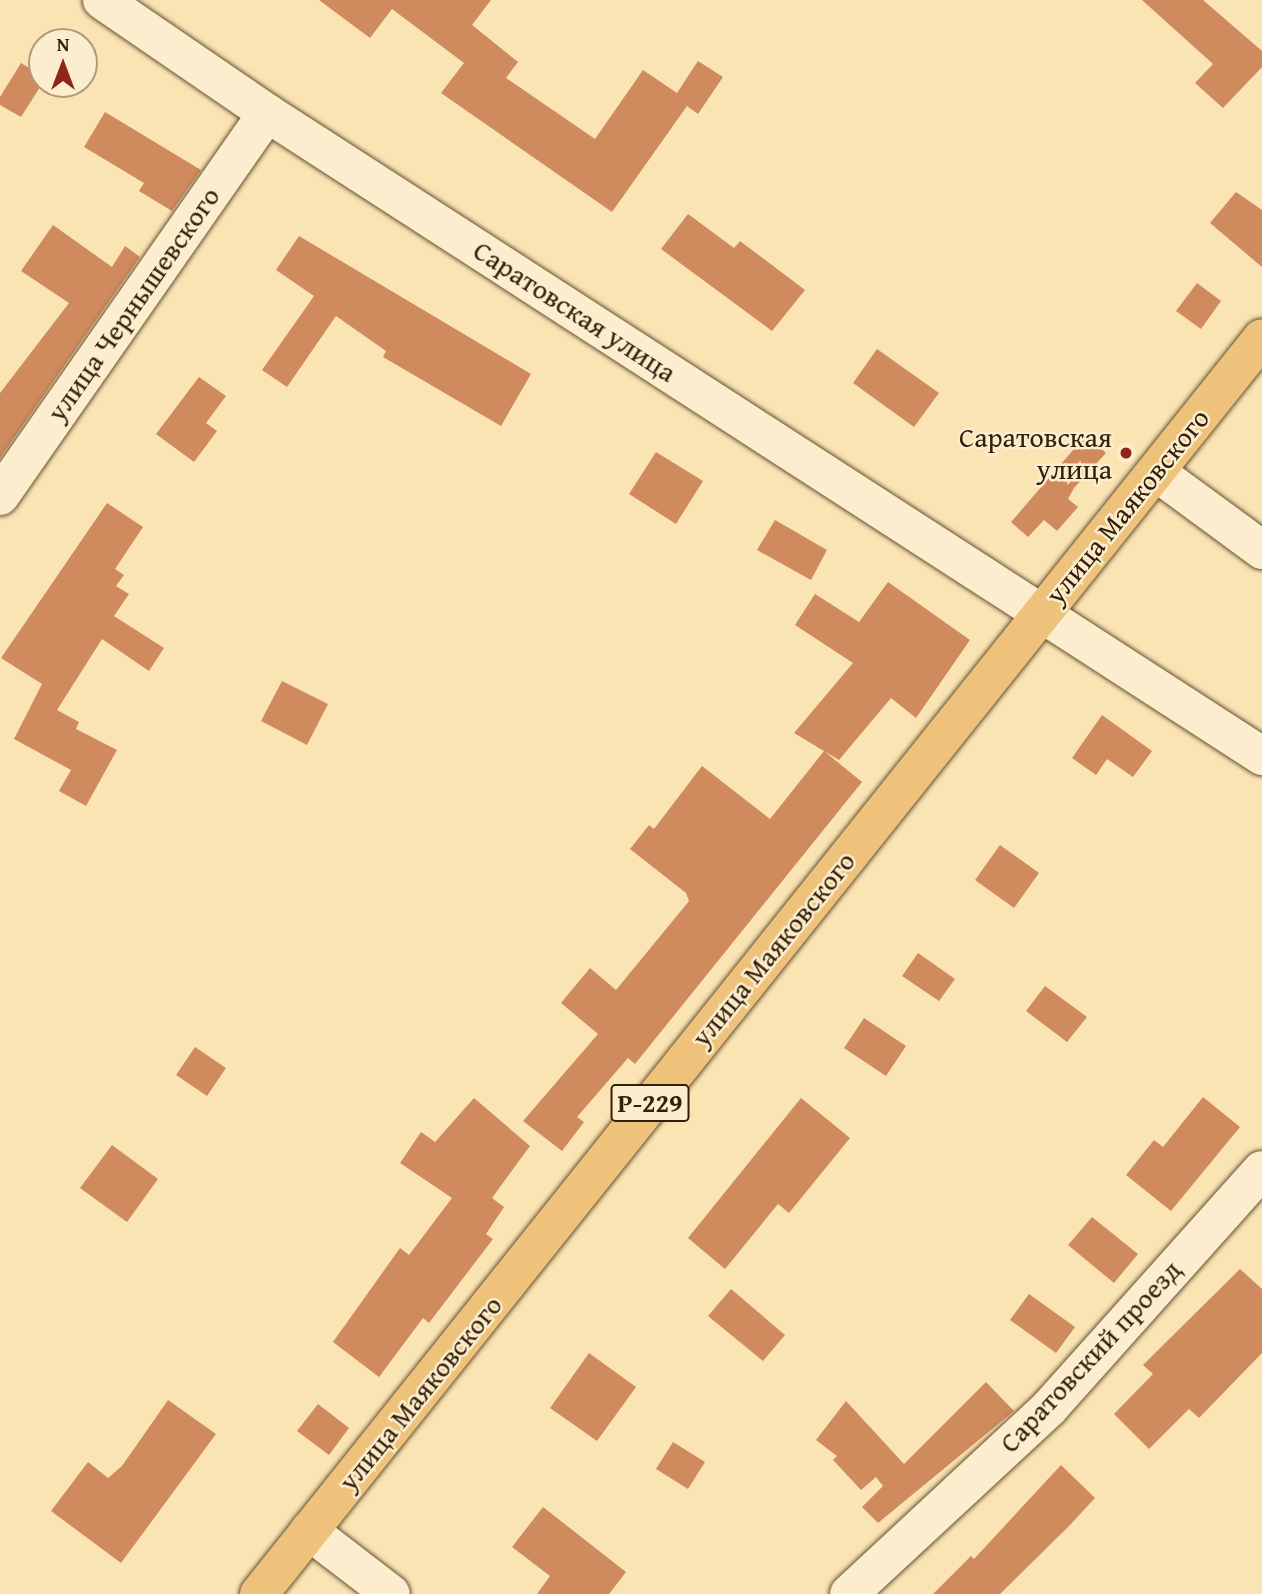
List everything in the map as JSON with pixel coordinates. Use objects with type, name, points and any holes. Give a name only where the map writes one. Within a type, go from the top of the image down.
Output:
[{"type":"main road","name":"улица Маяковского","points":[[259,1594],[1262,338]]},
{"type":"street","name":"Саратовская улица","points":[[102,0],[267,113],[1262,756]]},
{"type":"street","name":"улица Чернышевского","points":[[0,496],[267,113]]},
{"type":"street","points":[[1156,472],[1262,550]]},
{"type":"street","name":"Саратовский проезд","points":[[849,1594],[1049,1408],[1262,1170]]},
{"type":"street","points":[[309,1531],[391,1594]]},
{"type":"building","points":[[319,0],[491,0],[472,25],[518,62],[506,78],[595,139],[643,70],[677,93],[698,61],[723,77],[698,114],[687,106],[612,212],[441,93],[464,63],[392,9],[370,38]]},
{"type":"building","points":[[1142,0],[1203,0],[1262,51],[1262,67],[1223,108],[1195,83],[1213,64]]},
{"type":"building","points":[[21,63],[28,67],[28,98],[33,98],[21,117],[0,105],[0,97]]},
{"type":"building","points":[[105,112],[201,170],[172,211],[139,191],[144,183],[84,147]]},
{"type":"building","points":[[1236,192],[1262,210],[1262,267],[1210,223]]},
{"type":"building","points":[[688,214],[734,248],[740,241],[805,290],[772,331],[661,249]]},
{"type":"building","points":[[53,225],[112,267],[125,246],[140,257],[0,458],[0,393],[69,303],[21,271]]},
{"type":"building","points":[[299,236],[531,374],[501,426],[383,357],[386,351],[336,316],[287,387],[262,370],[314,296],[276,270]]},
{"type":"building","points":[[1197,283],[1221,301],[1201,329],[1176,311]]},
{"type":"building","points":[[877,349],[939,393],[914,427],[853,383]]},
{"type":"building","points":[[199,377],[226,396],[206,423],[217,431],[194,462],[156,434]]},
{"type":"building","points":[[1086,435],[1106,453],[1074,488],[1068,499],[1078,507],[1057,531],[1044,520],[1028,537],[1011,522]]},
{"type":"building","points":[[656,452],[703,481],[676,524],[629,494]]},
{"type":"building","points":[[107,503],[143,527],[115,569],[124,575],[116,586],[129,594],[114,616],[164,648],[149,671],[102,639],[57,710],[79,722],[76,729],[117,750],[86,806],[59,791],[71,770],[14,739],[42,684],[1,658]]},
{"type":"building","points":[[775,520],[827,550],[811,580],[757,550]]},
{"type":"building","points":[[888,582],[970,640],[916,718],[891,698],[839,760],[794,733],[853,663],[795,625],[815,594],[859,622]]},
{"type":"building","points":[[282,681],[328,704],[307,745],[261,721]]},
{"type":"building","points":[[1102,715],[1152,751],[1133,777],[1107,759],[1096,775],[1072,758]]},
{"type":"building","points":[[824,751],[862,782],[635,1064],[628,1058],[577,1117],[584,1122],[562,1151],[523,1121],[598,1034],[561,1003],[590,968],[616,990],[689,901],[686,893],[630,849],[649,825],[654,829],[702,766],[770,819]]},
{"type":"building","points":[[1000,845],[1039,873],[1014,908],[975,880]]},
{"type":"building","points":[[918,953],[955,979],[939,1001],[902,976]]},
{"type":"building","points":[[1045,986],[1087,1017],[1067,1042],[1026,1011]]},
{"type":"building","points":[[864,1018],[906,1046],[886,1076],[844,1048]]},
{"type":"building","points":[[195,1047],[226,1068],[207,1096],[176,1075]]},
{"type":"building","points":[[1203,1097],[1240,1127],[1171,1211],[1126,1175],[1154,1140],[1163,1147]]},
{"type":"building","points":[[474,1098],[530,1146],[492,1198],[504,1207],[486,1234],[493,1239],[429,1323],[423,1318],[379,1377],[333,1342],[400,1248],[409,1255],[452,1198],[400,1163],[421,1132],[435,1142]]},
{"type":"building","points":[[801,1098],[850,1138],[789,1213],[778,1204],[725,1269],[688,1238]]},
{"type":"building","points":[[112,1145],[158,1179],[127,1222],[80,1188]]},
{"type":"building","points":[[1092,1217],[1138,1254],[1114,1283],[1068,1245]]},
{"type":"building","points":[[1240,1269],[1262,1289],[1262,1353],[1199,1418],[1189,1409],[1149,1449],[1114,1414],[1153,1374],[1143,1365]]},
{"type":"building","points":[[731,1289],[785,1335],[763,1361],[708,1316]]},
{"type":"building","points":[[1029,1294],[1075,1327],[1056,1353],[1010,1320]]},
{"type":"building","points":[[589,1353],[636,1387],[597,1441],[550,1408]]},
{"type":"building","points":[[986,1382],[1014,1411],[878,1523],[862,1507],[883,1486],[876,1477],[861,1490],[833,1460],[837,1456],[816,1440],[846,1401],[904,1464]]},
{"type":"building","points":[[168,1400],[216,1434],[121,1563],[51,1511],[88,1462],[108,1478],[122,1466]]},
{"type":"building","points":[[318,1404],[349,1428],[329,1455],[297,1431]]},
{"type":"building","points":[[673,1442],[705,1462],[688,1489],[656,1469]]},
{"type":"building","points":[[1061,1465],[1095,1498],[1069,1526],[1000,1594],[933,1594],[971,1556],[974,1559]]},
{"type":"building","points":[[543,1507],[626,1572],[609,1594],[537,1594],[550,1576],[512,1547]]},
{"type":"place","name":"Саратовская улица","points":[[1126,453]]}]
